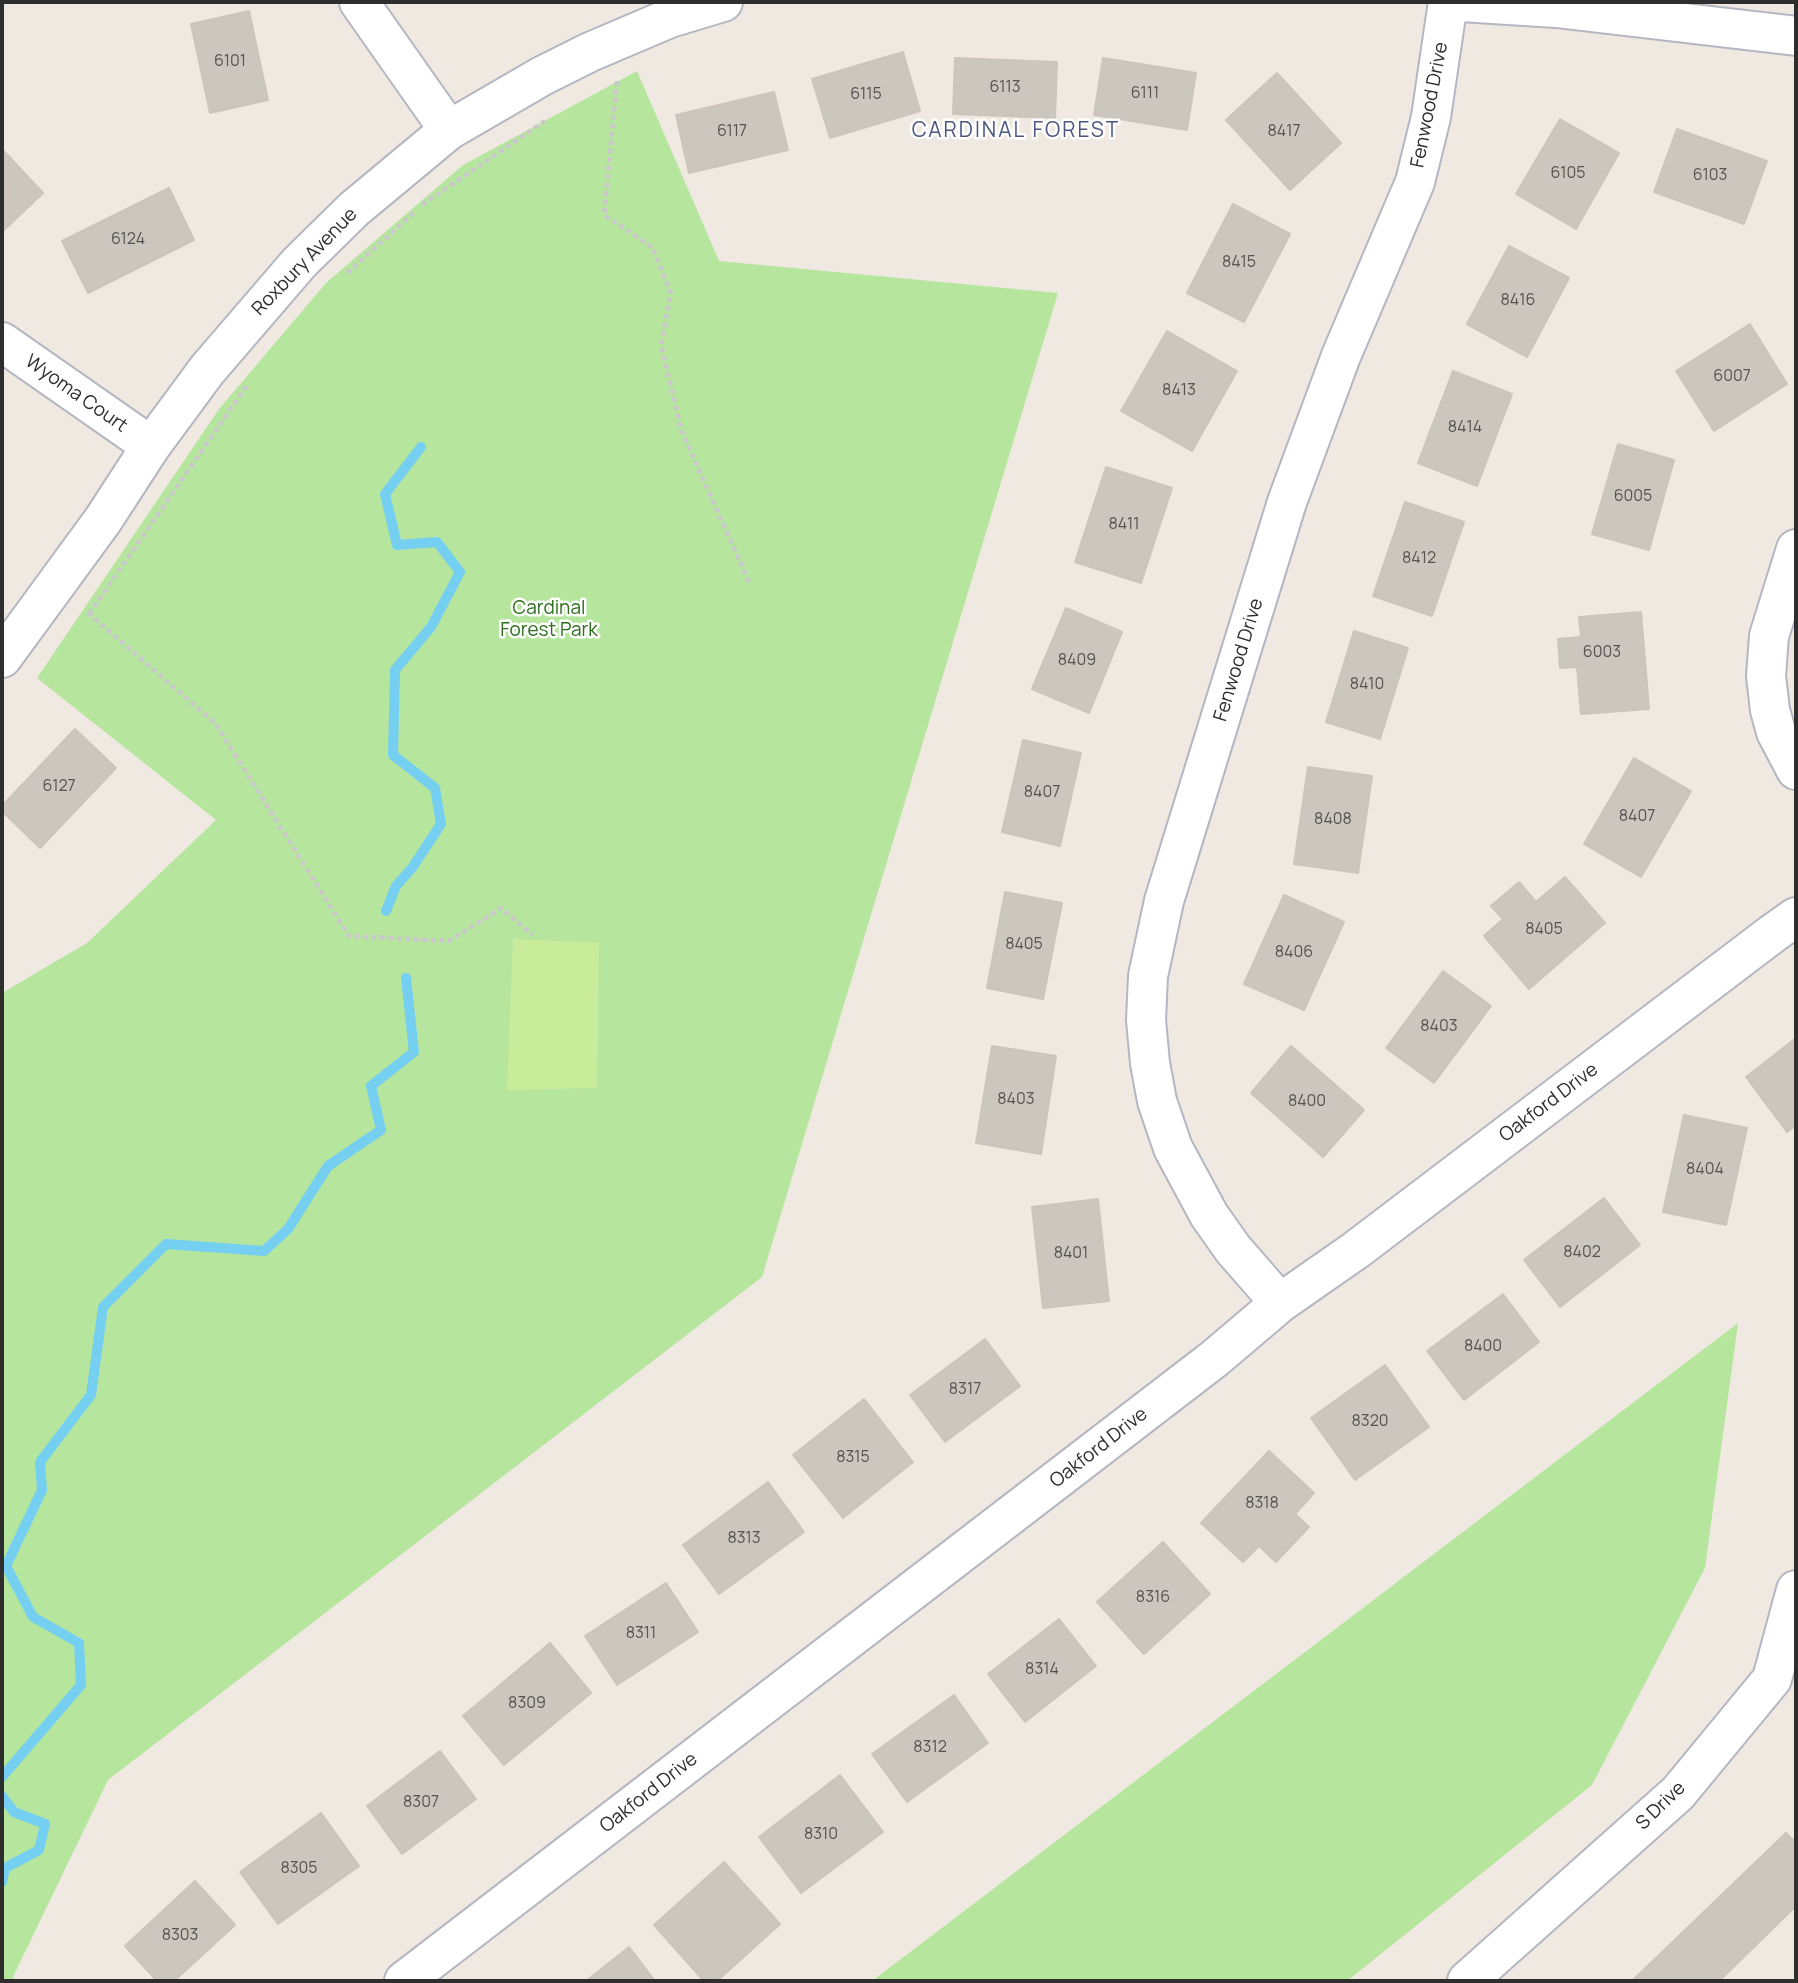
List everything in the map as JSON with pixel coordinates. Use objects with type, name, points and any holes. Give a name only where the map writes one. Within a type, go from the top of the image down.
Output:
[{"type":"street","points":[[359,2],[449,131]]},
{"type":"street","name":"Roxbury Avenue","points":[[2,658],[103,520],[151,446],[207,370],[299,263],[354,209],[449,131],[542,76],[670,18],[723,2]]},
{"type":"street","name":"Fenwood Drive","points":[[1280,1303],[1233,1249],[1209,1215],[1173,1148],[1157,1101],[1150,1063],[1146,1020],[1148,976],[1164,901],[1287,502],[1341,356],[1415,182],[1431,117],[1448,2]]},
{"type":"street","points":[[1461,2],[1556,8],[1796,36]]},
{"type":"street","name":"Wyoma Court","points":[[2,342],[151,446]]},
{"type":"street","points":[[1796,549],[1769,636],[1766,676],[1776,732],[1796,771]]},
{"type":"street","name":"Oakford Drive","points":[[404,1981],[1203,1367],[1280,1303],[1356,1250],[1796,917]]},
{"type":"street","name":"S Drive","points":[[1468,1981],[1678,1793],[1772,1679],[1796,1590]]},
{"type":"path","points":[[606,84],[617,76],[604,215],[652,247],[671,293],[661,345],[682,432],[750,584]]},
{"type":"path","points":[[340,279],[422,206],[548,120]]},
{"type":"path","points":[[89,614],[256,374]]},
{"type":"path","points":[[56,584],[215,723],[349,936],[449,941],[501,908],[533,935]]},
{"type":"green space","name":"Cardinal Forest Park","points":[[637,71],[719,261],[1058,293],[762,1277],[108,1780],[13,1977],[15,1981],[2,1981],[2,993],[87,943],[216,820],[37,678],[219,409],[326,283],[463,165]]},
{"type":"green space","points":[[513,939],[599,943],[597,1088],[507,1090]]},
{"type":"green space","points":[[1738,1323],[1705,1568],[1592,1785],[1347,1981],[872,1981]]},
{"type":"building","points":[[249,11],[268,100],[210,113],[191,24]]},
{"type":"building","points":[[903,52],[920,111],[830,138],[812,79]]},
{"type":"building","points":[[955,58],[1057,62],[1055,118],[953,114]]},
{"type":"building","points":[[1103,58],[1196,73],[1187,130],[1094,115]]},
{"type":"building","points":[[1277,73],[1341,143],[1290,190],[1226,120]]},
{"type":"building","points":[[774,92],[788,150],[689,173],[676,115]]},
{"type":"building","points":[[1560,119],[1619,153],[1576,229],[1516,194]]},
{"type":"building","points":[[1677,129],[1767,161],[1744,224],[1654,192]]},
{"type":"building","points":[[2,149],[43,193],[2,232]]},
{"type":"building","points":[[169,188],[194,240],[88,293],[62,241]]},
{"type":"building","points":[[1233,204],[1290,234],[1244,322],[1187,293]]},
{"type":"building","points":[[1509,246],[1569,278],[1527,357],[1467,324]]},
{"type":"building","points":[[1750,324],[1787,384],[1714,431],[1676,371]]},
{"type":"building","points":[[1167,331],[1237,371],[1192,451],[1121,411]]},
{"type":"building","points":[[1453,371],[1512,394],[1477,486],[1418,463]]},
{"type":"building","points":[[1618,444],[1674,460],[1649,550],[1592,534]]},
{"type":"building","points":[[1106,467],[1172,488],[1141,583],[1075,562]]},
{"type":"building","points":[[1405,502],[1464,522],[1432,616],[1373,596]]},
{"type":"building","points":[[1066,608],[1122,632],[1089,713],[1032,689]]},
{"type":"building","points":[[1641,612],[1649,709],[1581,714],[1577,667],[1560,668],[1558,639],[1581,637],[1579,617]]},
{"type":"building","points":[[1354,631],[1408,648],[1380,739],[1326,722]]},
{"type":"building","points":[[75,729],[116,768],[40,848],[2,811],[2,806]]},
{"type":"building","points":[[1023,740],[1081,753],[1060,846],[1002,832]]},
{"type":"building","points":[[1634,758],[1691,791],[1641,877],[1584,844]]},
{"type":"building","points":[[1308,767],[1372,776],[1358,873],[1294,864]]},
{"type":"building","points":[[1565,877],[1605,923],[1529,989],[1484,936],[1503,919],[1491,906],[1519,882],[1536,902]]},
{"type":"building","points":[[1005,892],[1062,903],[1043,999],[987,988]]},
{"type":"building","points":[[1284,895],[1344,922],[1304,1010],[1244,984]]},
{"type":"building","points":[[1443,971],[1491,1006],[1434,1083],[1386,1048]]},
{"type":"building","points":[[1796,1038],[1796,1125],[1787,1132],[1746,1077]]},
{"type":"building","points":[[992,1046],[1056,1056],[1041,1154],[976,1143]]},
{"type":"building","points":[[1291,1046],[1364,1110],[1323,1157],[1251,1093]]},
{"type":"building","points":[[1684,1115],[1747,1128],[1726,1225],[1663,1212]]},
{"type":"building","points":[[1604,1198],[1640,1245],[1560,1307],[1524,1260]]},
{"type":"building","points":[[1098,1199],[1109,1301],[1043,1308],[1032,1207]]},
{"type":"building","points":[[1503,1294],[1539,1342],[1464,1400],[1427,1351]]},
{"type":"building","points":[[985,1339],[1020,1386],[945,1442],[910,1395]]},
{"type":"building","points":[[1385,1365],[1429,1427],[1355,1480],[1311,1418]]},
{"type":"building","points":[[864,1399],[913,1462],[843,1518],[793,1455]]},
{"type":"building","points":[[1269,1451],[1314,1493],[1295,1514],[1309,1527],[1276,1562],[1259,1546],[1243,1562],[1201,1523]]},
{"type":"building","points":[[768,1482],[804,1532],[719,1594],[683,1545]]},
{"type":"building","points":[[1163,1542],[1210,1594],[1144,1654],[1097,1602]]},
{"type":"building","points":[[666,1583],[698,1632],[617,1685],[585,1636]]},
{"type":"building","points":[[1059,1619],[1096,1666],[1025,1722],[988,1674]]},
{"type":"building","points":[[550,1643],[591,1693],[504,1765],[463,1716]]},
{"type":"building","points":[[954,1695],[988,1743],[907,1802],[872,1754]]},
{"type":"building","points":[[440,1751],[476,1799],[402,1854],[367,1806]]},
{"type":"building","points":[[840,1775],[883,1832],[801,1893],[759,1837]]},
{"type":"building","points":[[321,1813],[359,1866],[278,1924],[240,1872]]},
{"type":"building","points":[[1786,1833],[1796,1843],[1796,1906],[1719,1981],[1632,1981]]},
{"type":"building","points":[[724,1862],[780,1924],[717,1981],[704,1981],[654,1925]]},
{"type":"building","points":[[195,1881],[235,1925],[174,1981],[157,1981],[125,1946]]},
{"type":"building","points":[[629,1947],[655,1981],[586,1981]]},
{"type":"waterway","points":[[386,911],[396,886],[412,868],[441,824],[435,788],[393,755],[395,670],[431,627],[460,572],[437,542],[397,545],[385,494],[421,447]]},
{"type":"waterway","points":[[2,1777],[81,1685],[79,1643],[33,1617],[6,1566],[42,1490],[40,1462],[91,1395],[103,1307],[166,1244],[264,1251],[288,1229],[328,1166],[381,1130],[371,1086],[414,1052],[406,978]]},
{"type":"waterway","points":[[2,1796],[14,1812],[45,1824],[39,1850],[5,1868],[2,1882]]},
{"type":"district","name":"CARDINAL FOREST","points":[[1016,131]]}]
